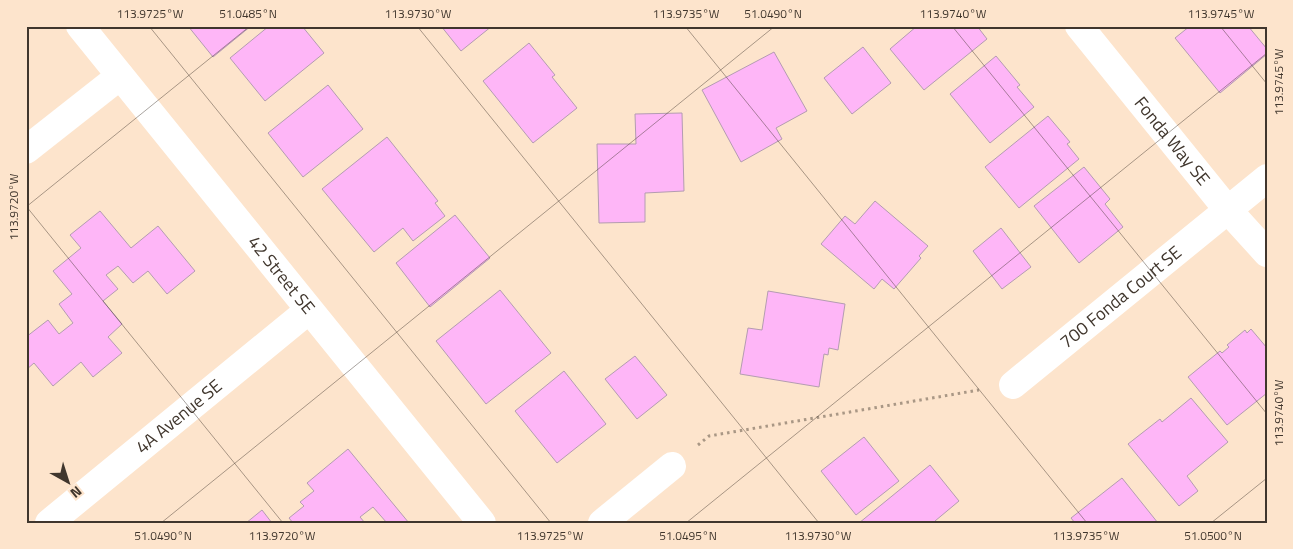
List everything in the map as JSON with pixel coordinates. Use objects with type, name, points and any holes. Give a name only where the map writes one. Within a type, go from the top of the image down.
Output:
[{"type":"street","name":"42 Street SE","points":[[80,26],[482,523]]},
{"type":"street","name":"Fonda Way SE","points":[[1079,26],[1227,209],[1267,252]]},
{"type":"street","points":[[26,150],[120,76]]},
{"type":"street","name":"700 Fonda Court SE","points":[[1013,385],[1267,178]]},
{"type":"street","name":"4A Avenue SE","points":[[49,523],[309,310]]},
{"type":"street","points":[[602,523],[672,466]]},
{"type":"path","points":[[672,466],[709,436],[1013,385]]},
{"type":"building","points":[[188,26],[251,26],[213,57]]},
{"type":"building","points":[[269,26],[302,26],[324,53],[265,101],[230,58]]},
{"type":"building","points":[[441,26],[492,26],[461,51]]},
{"type":"building","points":[[917,26],[977,26],[987,39],[924,90],[890,49]]},
{"type":"building","points":[[1190,26],[1248,26],[1267,49],[1267,54],[1220,93],[1175,38]]},
{"type":"building","points":[[529,43],[555,75],[552,77],[577,108],[533,143],[483,81]]},
{"type":"building","points":[[863,47],[891,83],[852,114],[824,78]]},
{"type":"building","points":[[774,52],[807,111],[776,128],[782,139],[741,162],[702,90]]},
{"type":"building","points":[[996,56],[1020,85],[1017,87],[1034,107],[990,143],[950,94]]},
{"type":"building","points":[[328,85],[363,129],[303,177],[268,133]]},
{"type":"building","points":[[682,113],[684,191],[645,193],[645,222],[599,223],[597,144],[636,144],[635,114]]},
{"type":"building","points":[[1048,116],[1070,142],[1067,144],[1079,159],[1019,208],[985,167]]},
{"type":"building","points":[[387,137],[438,201],[435,203],[445,216],[413,241],[403,228],[374,252],[322,189]]},
{"type":"building","points":[[1084,167],[1110,199],[1105,204],[1123,227],[1079,263],[1034,206]]},
{"type":"building","points":[[875,201],[928,246],[919,256],[921,258],[894,289],[882,279],[874,289],[821,244],[845,216],[855,224]]},
{"type":"building","points":[[100,211],[131,248],[158,226],[195,271],[167,294],[148,271],[133,283],[118,266],[106,275],[118,289],[103,301],[122,324],[108,337],[122,353],[93,377],[81,362],[53,386],[34,363],[26,370],[26,337],[48,320],[59,334],[73,323],[59,304],[72,294],[53,271],[81,248],[70,235]]},
{"type":"building","points":[[455,215],[490,258],[430,307],[396,263]]},
{"type":"building","points":[[1001,228],[1031,267],[1002,289],[973,251]]},
{"type":"building","points":[[500,290],[551,353],[486,404],[436,341]]},
{"type":"building","points":[[768,291],[845,304],[838,350],[829,348],[828,355],[824,354],[819,387],[740,374],[748,328],[762,330]]},
{"type":"building","points":[[1251,329],[1267,348],[1267,393],[1227,425],[1188,377],[1220,351],[1222,353],[1229,347],[1227,345],[1245,330],[1247,333]]},
{"type":"building","points":[[635,356],[667,395],[637,419],[605,379]]},
{"type":"building","points":[[564,371],[606,424],[557,463],[515,411]]},
{"type":"building","points":[[1191,398],[1228,442],[1187,476],[1198,491],[1179,506],[1128,444],[1160,419],[1162,422]]},
{"type":"building","points":[[864,437],[899,481],[856,515],[821,471]]},
{"type":"building","points":[[348,449],[409,523],[387,523],[373,507],[360,517],[365,523],[293,523],[289,518],[304,506],[300,502],[314,491],[307,483]]},
{"type":"building","points":[[930,465],[959,501],[935,521],[936,523],[859,523]]},
{"type":"building","points":[[1122,478],[1158,523],[1075,523],[1071,518]]},
{"type":"building","points":[[262,510],[272,523],[246,523]]}]
